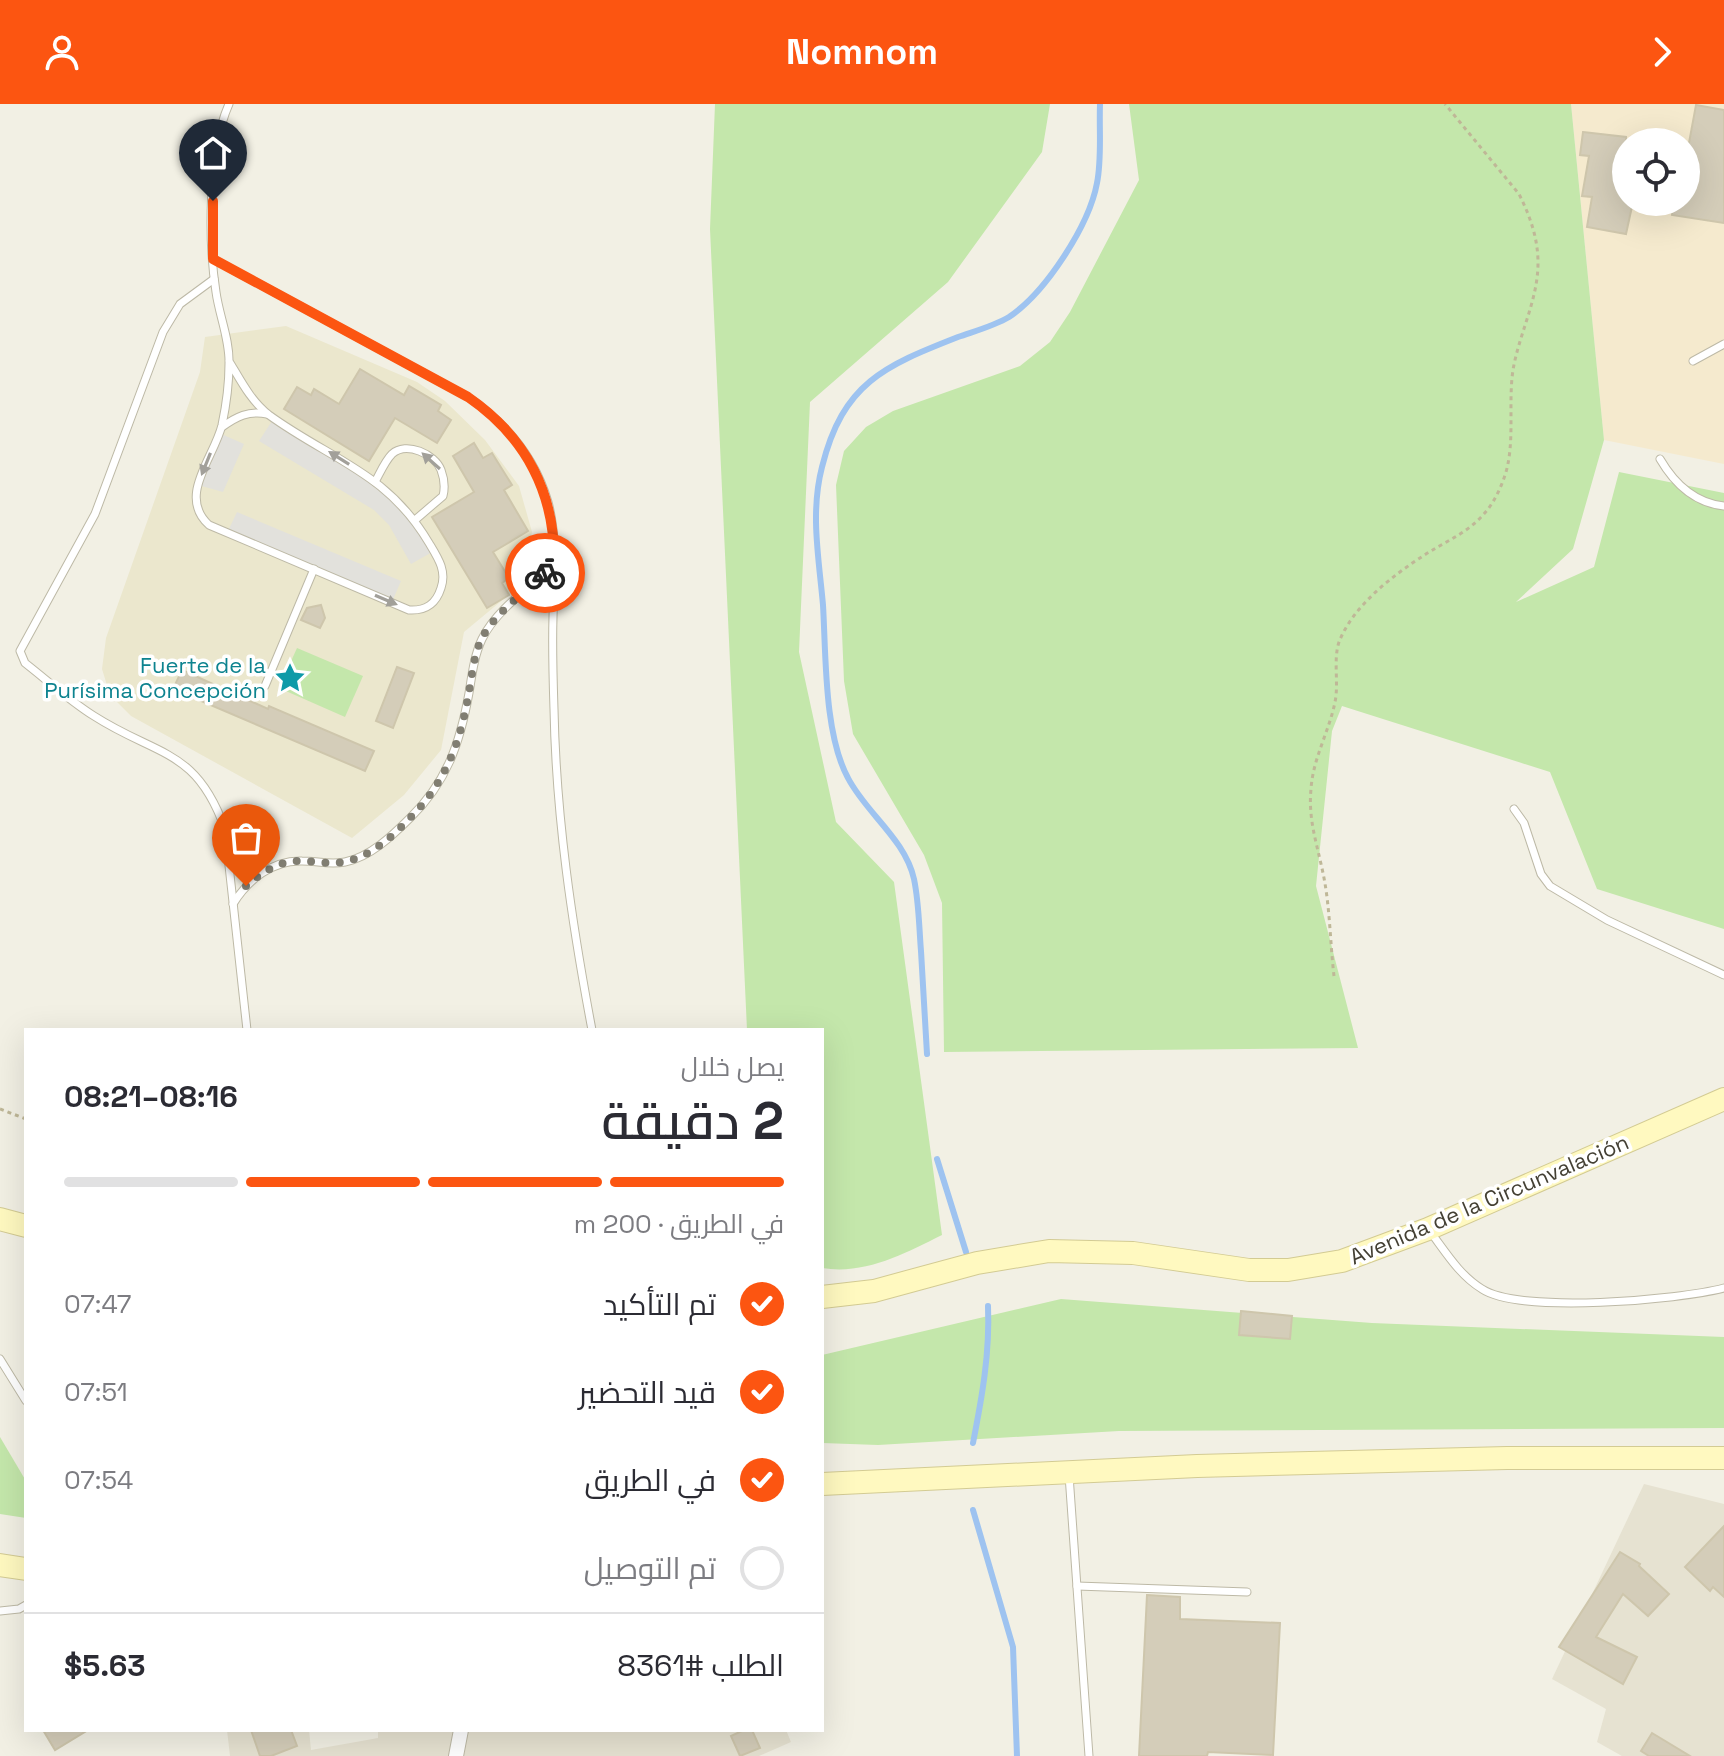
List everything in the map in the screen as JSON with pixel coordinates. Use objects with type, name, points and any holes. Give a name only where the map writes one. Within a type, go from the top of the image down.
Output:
[{"type":"main road","name":"Avenida de la Circunvalación","points":[[824,1297],[874,1291],[977,1263],[1049,1251],[1133,1253],[1249,1270],[1288,1270],[1342,1261],[1428,1229],[1724,1099]]},
{"type":"main road","points":[[0,1219],[24,1225]]},
{"type":"main road","points":[[824,1484],[1197,1466],[1507,1458],[1724,1458]]},
{"type":"main road","points":[[0,1565],[24,1569]]},
{"type":"street","points":[[456,1756],[461,1732]]},
{"type":"lane","points":[[229,104],[216,150],[213,179],[214,279],[229,361],[222,427],[195,495],[199,516],[209,525],[409,610],[419,611],[429,607],[440,591],[442,568],[415,520],[375,482],[269,415],[247,390],[229,361]]},
{"type":"lane","points":[[213,259],[468,397],[487,410],[518,443],[541,482],[553,526],[554,713],[559,794],[576,943],[592,1028]]},
{"type":"lane","points":[[214,279],[180,304],[163,332],[95,514],[20,651],[25,663],[90,713],[191,768],[217,805],[225,829],[247,1028]]},
{"type":"lane","points":[[1693,361],[1724,344]]},
{"type":"lane","points":[[222,427],[243,415],[257,412],[269,415]]},
{"type":"lane","points":[[375,482],[390,455],[401,449],[418,450],[436,464],[441,470],[443,496],[415,520]]},
{"type":"lane","points":[[1660,459],[1684,489],[1706,501],[1724,506]]},
{"type":"lane","points":[[233,904],[246,886],[264,871],[292,861],[333,864],[358,858],[379,845],[414,815],[441,778],[461,736],[475,658],[482,639],[497,618],[554,565]]},
{"type":"lane","points":[[265,686],[314,569]]},
{"type":"lane","points":[[1514,809],[1524,823],[1541,874],[1550,886],[1607,920],[1724,975]]},
{"type":"lane","points":[[1428,1229],[1462,1273],[1484,1291],[1501,1297],[1632,1301],[1700,1294],[1724,1288]]},
{"type":"lane","points":[[0,1359],[24,1398]]},
{"type":"lane","points":[[1069,1472],[1089,1756]]},
{"type":"lane","points":[[1077,1586],[1247,1592]]},
{"type":"lane","points":[[0,1611],[24,1606]]},
{"type":"path","points":[[1334,976],[1323,873],[1312,834],[1310,803],[1316,755],[1329,726],[1336,696],[1338,644],[1350,622],[1387,584],[1423,556],[1464,533],[1495,499],[1509,458],[1509,411],[1514,366],[1537,278],[1537,244],[1523,202],[1509,179],[1445,104]]},
{"type":"path","points":[[0,1109],[24,1118]]},
{"type":"shaded area","points":[[1571,104],[1724,104],[1724,464],[1604,440]]},
{"type":"shaded area","points":[[286,326],[417,382],[445,401],[485,440],[519,486],[532,532],[517,588],[464,632],[441,750],[404,795],[352,838],[131,716],[110,695],[102,669],[106,638],[200,372],[205,337]]},
{"type":"shaded area","points":[[274,418],[363,473],[407,510],[434,551],[411,564],[389,525],[374,510],[259,441]]},
{"type":"shaded area","points":[[219,433],[244,444],[223,492],[198,485]]},
{"type":"shaded area","points":[[237,512],[401,581],[392,602],[227,533]]},
{"type":"shaded area","points":[[1644,1484],[1724,1504],[1724,1756],[1622,1756],[1597,1742],[1606,1709],[1552,1679]]},
{"type":"shaded area","points":[[227,1732],[309,1732],[311,1750],[378,1738],[378,1732],[787,1732],[791,1742],[759,1756],[230,1756]]},
{"type":"green space","points":[[715,104],[1050,104],[1042,152],[948,282],[810,402],[799,652],[836,822],[894,882],[942,1235],[869,1266],[824,1268],[824,1028],[747,1028],[710,229]]},
{"type":"green space","points":[[1129,104],[1571,104],[1604,440],[1573,549],[1516,602],[1594,567],[1619,472],[1724,493],[1724,929],[1597,889],[1550,772],[1342,706],[1332,731],[1316,886],[1358,1048],[944,1052],[942,903],[924,855],[853,734],[844,681],[836,485],[844,451],[866,427],[893,411],[1020,366],[1050,342],[1070,312],[1139,180]]},
{"type":"green space","points":[[297,648],[363,676],[345,717],[279,688]]},
{"type":"green space","points":[[1061,1299],[1372,1323],[1724,1337],[1724,1428],[1119,1431],[878,1445],[824,1443],[824,1355]]},
{"type":"green space","points":[[0,1437],[24,1478],[24,1518],[0,1514]]},
{"type":"building","points":[[1696,105],[1724,110],[1724,223],[1678,216],[1700,216],[1700,128],[1692,128]]},
{"type":"building","points":[[1583,132],[1612,135],[1612,216],[1630,216],[1626,234],[1587,227],[1592,197],[1582,196],[1589,156],[1580,155]]},
{"type":"building","points":[[360,369],[404,395],[409,386],[441,405],[438,411],[451,420],[437,443],[395,418],[369,461],[284,409],[297,387],[311,395],[314,389],[339,404]]},
{"type":"building","points":[[474,443],[483,458],[492,453],[512,485],[504,490],[528,531],[493,552],[509,578],[502,583],[509,595],[487,608],[432,517],[474,492],[453,456]]},
{"type":"building","points":[[321,605],[325,618],[320,628],[301,620],[307,608]]},
{"type":"building","points":[[397,667],[414,673],[393,728],[376,721]]},
{"type":"building","points":[[182,670],[268,709],[269,706],[374,751],[365,771],[173,689]]},
{"type":"building","points":[[1241,1311],[1292,1316],[1290,1339],[1239,1335]]},
{"type":"building","points":[[1724,1526],[1724,1597],[1713,1587],[1710,1591],[1685,1567]]},
{"type":"building","points":[[1620,1552],[1640,1564],[1669,1594],[1648,1616],[1623,1594],[1596,1637],[1637,1657],[1623,1684],[1559,1647]]},
{"type":"building","points":[[1147,1595],[1180,1597],[1180,1619],[1280,1623],[1273,1755],[1208,1752],[1207,1756],[1139,1756]]},
{"type":"building","points":[[44,1732],[85,1732],[55,1750]]},
{"type":"building","points":[[252,1732],[292,1732],[297,1746],[271,1756],[260,1756]]},
{"type":"building","points":[[753,1732],[760,1748],[740,1756],[731,1736]]},
{"type":"building","points":[[1652,1733],[1690,1756],[1649,1756],[1641,1751]]},
{"type":"waterway","points":[[927,1054],[914,879],[902,851],[848,778],[834,739],[816,536],[818,484],[831,438],[842,415],[870,381],[908,358],[1009,317],[1051,275],[1085,219],[1097,183],[1100,104]]},
{"type":"waterway","points":[[937,1159],[966,1252]]},
{"type":"waterway","points":[[973,1443],[987,1358],[988,1306]]},
{"type":"waterway","points":[[973,1510],[1013,1647],[1017,1756]]},
{"type":"way so far","points":[[246,886],[264,871],[292,861],[333,864],[358,858],[379,845],[414,815],[441,778],[461,736],[475,658],[482,639],[497,618],[545,573]]},
{"type":"place","name":"Fuerte de la Purísima Concepción","points":[[290,678]]},
{"type":"route","points":[[213,201],[213,259],[468,397],[504,425],[531,462],[548,504],[553,526],[554,565],[545,573]]}]
